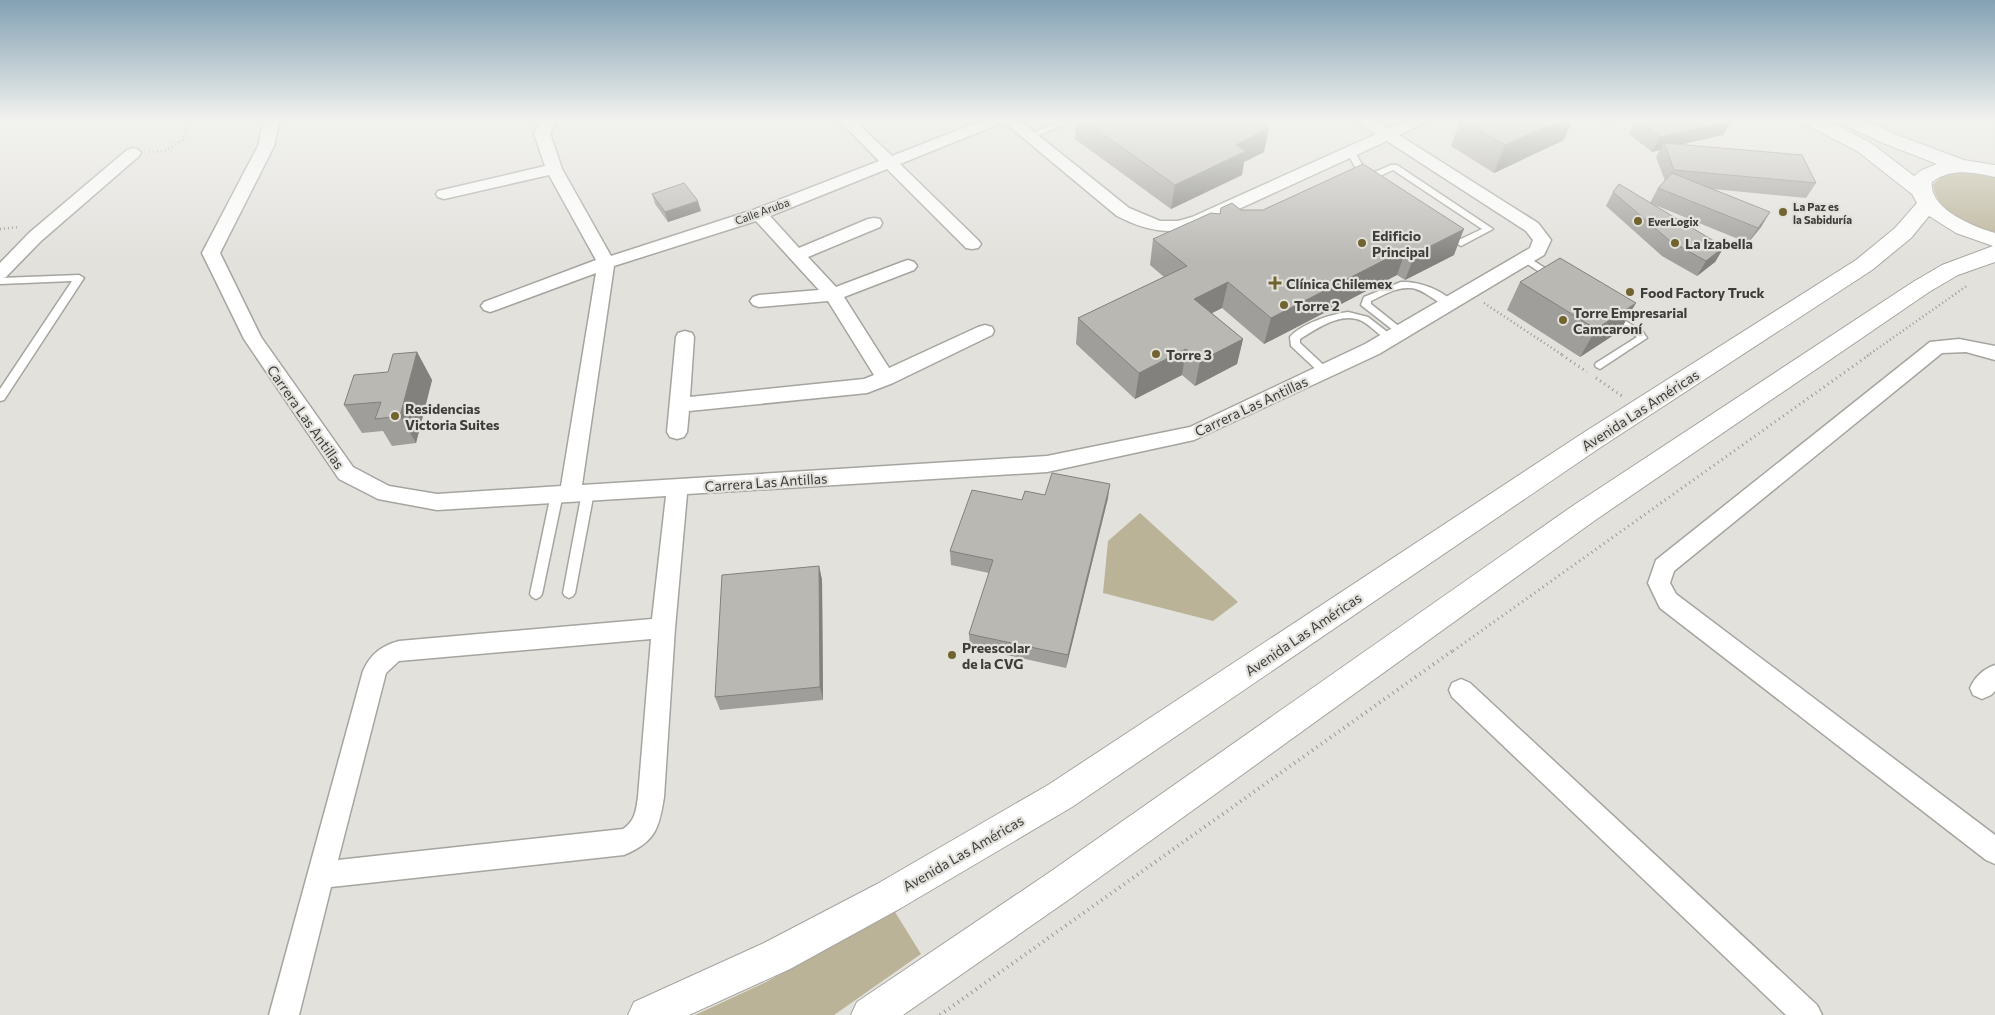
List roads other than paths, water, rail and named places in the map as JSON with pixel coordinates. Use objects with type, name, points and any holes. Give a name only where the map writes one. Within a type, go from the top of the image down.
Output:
[{"type":"main road","points":[[1887,166],[1924,197],[1942,216],[1963,228],[1995,240]]},
{"type":"main road","name":"Avenida Las Américas","points":[[647,1015],[777,956],[889,896],[1060,796],[1642,409],[1864,265],[1903,234],[1924,197],[1922,180],[1931,171],[1946,166]]},
{"type":"main road","points":[[1966,166],[1994,169]]},
{"type":"main road","points":[[870,1015],[1059,886],[1584,513],[1921,288],[1950,270],[1979,261],[1995,253]]},
{"type":"street","points":[[0,273],[35,237],[118,166]]},
{"type":"street","name":"Carrera Las Antillas","points":[[256,166],[211,253],[253,339],[316,433],[346,473],[385,493],[437,502],[1047,464],[1194,433],[1325,371],[1395,335],[1538,251],[1542,240],[1532,227],[1438,166]]},
{"type":"street","name":"Calle Aruba","points":[[490,306],[606,263],[758,214],[876,166]]},
{"type":"street","points":[[894,166],[972,244]]},
{"type":"street","points":[[1067,166],[1123,212],[1143,223],[1176,228],[1202,226],[1320,166]]},
{"type":"street","points":[[444,194],[554,169],[606,263],[572,494]]},
{"type":"street","points":[[758,214],[833,296],[886,378]]},
{"type":"street","points":[[797,256],[874,223]]},
{"type":"street","points":[[759,301],[833,296],[908,266]]},
{"type":"street","points":[[679,405],[867,386],[985,331]]},
{"type":"street","points":[[676,432],[685,337]]},
{"type":"street","points":[[1995,353],[1976,346],[1955,344],[1937,347],[1664,566],[1659,583],[1668,601],[1995,851]]},
{"type":"street","points":[[321,875],[624,842],[636,838],[643,831],[647,821],[651,797],[677,487]]},
{"type":"street","points":[[284,1015],[375,671],[380,662],[389,654],[399,651],[664,628]]},
{"type":"street","points":[[1461,690],[1807,1015]]},
{"type":"lane","points":[[1360,166],[1370,182],[1394,167],[1489,229],[1461,244],[1437,227]]},
{"type":"lane","points":[[1526,259],[1558,280]]},
{"type":"lane","points":[[0,281],[79,278],[0,397]]},
{"type":"lane","points":[[1395,335],[1366,305],[1367,299],[1397,285],[1412,284],[1430,290],[1450,304]]},
{"type":"lane","points":[[1600,365],[1642,338],[1640,334],[1608,313]]},
{"type":"lane","points":[[1325,371],[1295,344],[1295,336],[1328,320],[1340,316],[1354,315],[1364,318],[1395,335]]},
{"type":"lane","points":[[569,593],[572,494]]},
{"type":"lane","points":[[536,594],[572,494]]},
{"type":"place","name":"La Paz es la Sabiduría","points":[[1783,212]]},
{"type":"place","name":"EverLogix","points":[[1638,221]]},
{"type":"place","name":"Edificio Principal","points":[[1362,243]]},
{"type":"place","name":"La Izabella","points":[[1675,243]]},
{"type":"place","name":"Clínica Chilemex","points":[[1275,283]]},
{"type":"place","name":"Food Factory Truck","points":[[1630,292]]},
{"type":"place","name":"Torre 2","points":[[1284,305]]},
{"type":"place","name":"Torre Empresarial Camcaroní","points":[[1563,320]]},
{"type":"place","name":"Torre 3","points":[[1156,354]]},
{"type":"place","name":"Residencias Victoria Suites","points":[[395,416]]},
{"type":"place","name":"Preescolar de la CVG","points":[[952,655]]}]
